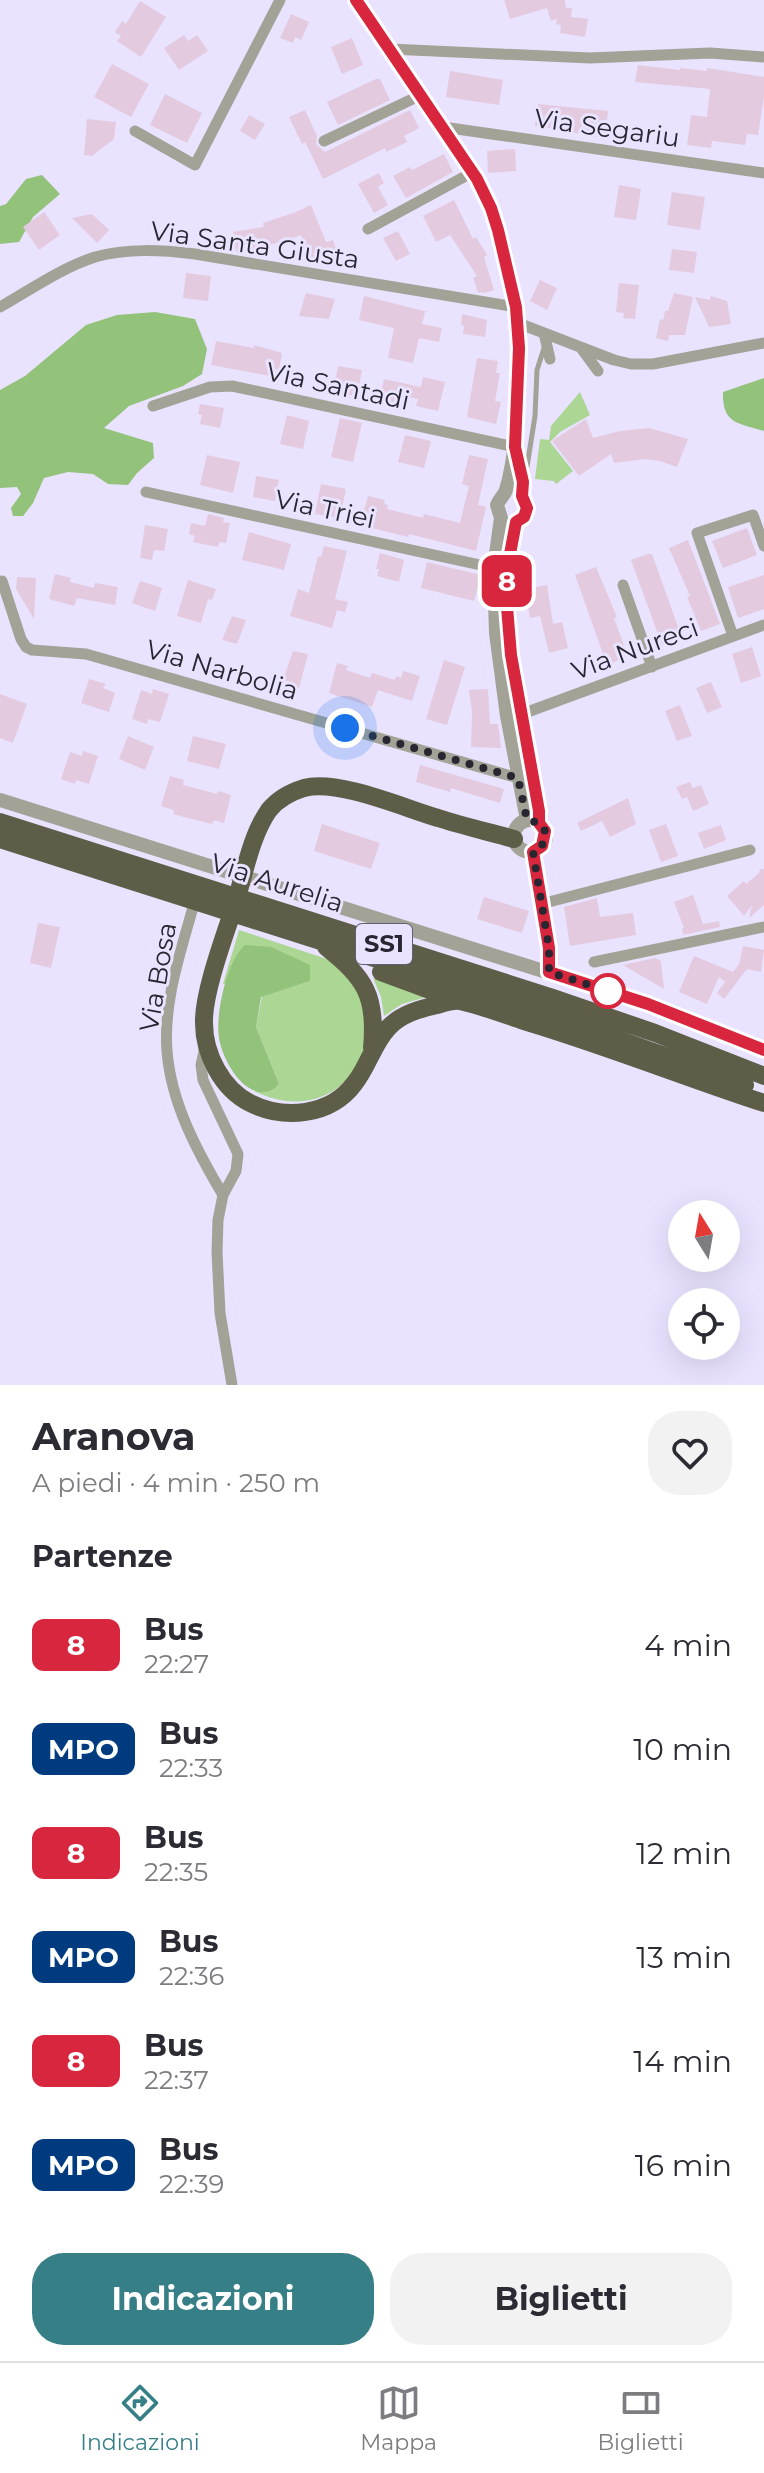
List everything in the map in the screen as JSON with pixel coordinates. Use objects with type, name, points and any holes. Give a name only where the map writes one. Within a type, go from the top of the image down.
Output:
[{"type":"highway","points":[[457,1000],[424,1008],[399,1019],[385,1031],[372,1050],[355,1084],[341,1098],[319,1109],[289,1113],[256,1106],[236,1094],[222,1078],[206,1042],[205,1008],[224,939],[262,821],[279,800],[305,788],[322,786],[345,789],[514,839]]},
{"type":"highway","name":"Via Aurelia","points":[[0,822],[564,1001],[764,1076]]},
{"type":"highway","name":"Via Aurelia","points":[[0,839],[531,1008],[764,1093]]},
{"type":"highway","points":[[318,940],[378,970],[457,1000],[564,1033],[764,1103]]},
{"type":"highway","points":[[318,940],[352,968],[364,986],[373,1024],[372,1050]]},
{"type":"street","points":[[135,131],[195,165],[280,0]]},
{"type":"street","points":[[356,0],[473,172],[485,193],[498,230],[518,323],[515,447],[522,493],[527,504],[526,513],[509,520]]},
{"type":"street","points":[[390,49],[590,58],[710,53],[764,57]]},
{"type":"street","points":[[324,141],[421,95]]},
{"type":"street","name":"Via Segariu","points":[[443,127],[764,173]]},
{"type":"street","points":[[368,229],[473,172]]},
{"type":"street","name":"Via Santa Giusta","points":[[0,307],[82,262],[112,254],[149,251],[205,255],[516,307]]},
{"type":"street","points":[[518,323],[545,338],[621,362],[641,365],[764,343]]},
{"type":"street","points":[[545,338],[550,359]]},
{"type":"street","points":[[581,348],[598,371]]},
{"type":"street","name":"Via Santadi","points":[[153,406],[210,387],[232,386],[515,447]]},
{"type":"street","points":[[509,520],[494,568],[494,609],[518,778],[533,822],[545,831],[546,836],[542,846],[533,852],[519,848],[514,839],[515,829],[533,822],[539,811],[511,655],[507,607],[509,520],[497,505],[505,494],[515,447]]},
{"type":"street","name":"Via Triei","points":[[146,492],[494,568]]},
{"type":"street","points":[[505,494],[522,493]]},
{"type":"street","points":[[733,636],[697,533],[758,514],[764,546]]},
{"type":"street","name":"Via Narbolia","points":[[2,581],[21,639],[32,650],[86,654],[518,778]]},
{"type":"street","points":[[623,585],[652,667]]},
{"type":"street","name":"Via Nureci","points":[[522,714],[764,625]]},
{"type":"street","points":[[0,800],[648,1004],[721,1028],[764,1050]]},
{"type":"street","points":[[541,904],[750,850]]},
{"type":"street","points":[[533,852],[549,948],[549,972]]},
{"type":"street","name":"Via Bosa","points":[[195,900],[172,993],[167,1051],[184,1119],[204,1164],[223,1195]]},
{"type":"street","points":[[594,962],[764,927]]},
{"type":"street","points":[[206,1042],[201,1065],[203,1080],[238,1154],[236,1171],[223,1195],[217,1252],[220,1313],[232,1385]]},
{"type":"lane","points":[[522,493],[535,416],[537,370],[545,338]]},
{"type":"green space","points":[[42,175],[60,194],[33,217],[19,242],[0,244],[0,206],[6,204],[26,179]]},
{"type":"green space","points":[[155,312],[195,319],[207,349],[202,374],[183,386],[129,406],[104,428],[153,443],[154,458],[128,485],[108,484],[93,474],[68,472],[44,478],[33,503],[23,516],[13,516],[11,508],[21,494],[17,487],[0,488],[0,390],[25,376],[86,325],[117,315]]},
{"type":"green space","points":[[764,378],[764,431],[733,420],[725,410],[723,392]]},
{"type":"green space","points":[[580,392],[590,415],[560,432],[550,442],[573,471],[556,484],[554,481],[535,479],[540,439],[549,440],[551,426]]},
{"type":"green space","points":[[239,930],[330,960],[357,979],[367,1015],[368,1034],[353,1071],[341,1085],[327,1094],[310,1100],[292,1101],[254,1091],[268,1091],[279,1084],[256,1027],[262,996],[310,981],[223,984]]},
{"type":"green space","points":[[245,945],[271,947],[310,965],[310,981],[261,997],[256,1027],[279,1084],[269,1091],[251,1089],[235,1075],[224,1056],[219,1038],[224,988],[233,963]]},
{"type":"green space","points":[[373,978],[430,996],[402,1004],[384,1016],[381,997]]},
{"type":"building","points":[[504,0],[565,0],[566,8],[572,8],[571,17],[588,19],[585,37],[560,33],[561,25],[556,24],[557,19],[551,21],[547,8],[510,19]]},
{"type":"building","points":[[140,1],[166,17],[141,57],[117,41],[121,36],[115,32],[122,21],[126,24]]},
{"type":"building","points":[[291,14],[309,22],[301,40],[295,37],[293,43],[280,38]]},
{"type":"building","points":[[184,35],[188,41],[197,35],[208,51],[179,70],[164,48]]},
{"type":"building","points":[[352,38],[363,65],[342,74],[331,47]]},
{"type":"building","points":[[112,64],[149,84],[131,117],[94,97]]},
{"type":"building","points":[[638,65],[680,70],[707,71],[707,68],[764,77],[758,135],[747,134],[745,145],[712,141],[711,148],[687,145],[691,115],[707,117],[710,89],[635,82]]},
{"type":"building","points":[[450,71],[503,80],[499,105],[446,97]]},
{"type":"building","points":[[380,79],[390,100],[338,125],[327,102]]},
{"type":"building","points":[[165,94],[202,113],[187,143],[150,125]]},
{"type":"building","points":[[538,104],[608,111],[605,138],[535,126]]},
{"type":"building","points":[[305,110],[317,136],[316,144],[325,152],[410,110],[419,128],[404,136],[407,142],[386,152],[385,148],[323,179],[289,117]]},
{"type":"building","points":[[249,115],[265,124],[255,140],[240,131]]},
{"type":"building","points":[[87,119],[116,122],[114,139],[92,156],[84,155]]},
{"type":"building","points":[[515,149],[516,171],[488,173],[487,151]]},
{"type":"building","points":[[444,154],[453,172],[406,198],[393,176]]},
{"type":"building","points":[[379,173],[384,183],[378,187],[388,205],[374,213],[358,184]]},
{"type":"building","points":[[619,185],[641,189],[636,220],[614,217]]},
{"type":"building","points":[[672,192],[705,197],[700,230],[667,225]]},
{"type":"building","points":[[454,200],[473,239],[476,237],[487,255],[484,257],[494,290],[478,292],[473,278],[477,276],[450,235],[436,242],[423,216]]},
{"type":"building","points":[[311,205],[326,242],[333,240],[339,257],[328,261],[326,255],[310,261],[301,235],[255,250],[256,254],[236,252],[233,232],[264,227],[263,223]]},
{"type":"building","points":[[44,212],[60,235],[39,250],[23,227]]},
{"type":"building","points":[[92,214],[109,230],[97,243],[72,218]]},
{"type":"building","points":[[398,231],[410,254],[396,261],[383,238]]},
{"type":"building","points":[[672,249],[697,252],[694,273],[669,270]]},
{"type":"building","points":[[186,273],[211,276],[208,301],[183,298]]},
{"type":"building","points":[[540,280],[557,288],[547,310],[530,301]]},
{"type":"building","points":[[619,283],[639,285],[635,319],[623,318],[624,313],[616,312]]},
{"type":"building","points":[[306,293],[335,299],[329,319],[299,316]]},
{"type":"building","points":[[674,293],[693,297],[685,335],[669,335],[668,341],[656,338],[660,319],[663,320],[665,311],[668,311]]},
{"type":"building","points":[[364,296],[428,312],[425,312],[422,324],[442,328],[439,342],[419,338],[413,363],[388,358],[394,328],[359,320]]},
{"type":"building","points":[[711,296],[727,301],[731,324],[709,327],[695,297],[710,300]]},
{"type":"building","points":[[462,314],[487,320],[485,337],[463,334]]},
{"type":"building","points":[[216,341],[254,348],[254,345],[282,353],[279,370],[273,369],[271,376],[211,365]]},
{"type":"building","points":[[477,358],[498,361],[496,373],[500,373],[495,401],[501,402],[496,424],[467,417]]},
{"type":"building","points":[[338,366],[362,370],[357,396],[333,392]]},
{"type":"building","points":[[423,377],[445,382],[438,411],[416,406],[418,399],[396,394],[393,405],[379,401],[384,379],[421,387]]},
{"type":"building","points":[[200,404],[224,408],[220,428],[200,424]]},
{"type":"building","points":[[287,415],[309,421],[303,449],[280,444]]},
{"type":"building","points":[[340,418],[362,423],[353,462],[331,457]]},
{"type":"building","points":[[586,419],[593,438],[649,428],[688,439],[677,467],[645,459],[614,463],[611,454],[579,476],[552,441]]},
{"type":"building","points":[[405,435],[431,441],[424,468],[398,462]]},
{"type":"building","points":[[207,455],[240,462],[233,493],[200,485]]},
{"type":"building","points":[[469,455],[488,459],[478,505],[486,507],[476,551],[360,525],[368,496],[385,500],[387,509],[460,523],[469,486],[462,484]]},
{"type":"building","points":[[256,476],[279,480],[275,501],[253,497]]},
{"type":"building","points":[[321,484],[346,489],[340,518],[315,514]]},
{"type":"building","points":[[208,514],[230,523],[226,543],[219,542],[218,547],[193,542],[195,536],[189,534],[191,523],[205,526]]},
{"type":"building","points":[[145,525],[168,529],[164,551],[154,550],[152,560],[140,558]]},
{"type":"building","points":[[747,528],[757,555],[723,568],[712,541]]},
{"type":"building","points":[[249,532],[291,544],[284,570],[242,560]]},
{"type":"building","points":[[688,540],[720,624],[701,631],[669,548]]},
{"type":"building","points":[[324,546],[347,551],[335,599],[348,602],[345,612],[337,610],[332,628],[290,616],[298,589],[309,593],[318,556],[321,557]]},
{"type":"building","points":[[380,553],[404,560],[399,582],[377,576]]},
{"type":"building","points":[[652,554],[682,638],[662,645],[631,560]]},
{"type":"building","points":[[427,562],[481,575],[474,601],[421,588]]},
{"type":"building","points":[[596,567],[617,617],[614,618],[628,656],[607,665],[575,575]]},
{"type":"building","points":[[55,574],[71,578],[70,582],[94,588],[95,583],[118,587],[115,605],[77,598],[74,606],[49,599]]},
{"type":"building","points":[[764,575],[764,609],[738,618],[728,587]]},
{"type":"building","points":[[17,577],[36,578],[34,619],[16,589]]},
{"type":"building","points":[[188,580],[216,589],[212,600],[208,599],[201,623],[177,616]]},
{"type":"building","points":[[140,581],[162,588],[155,611],[132,603]]},
{"type":"building","points":[[547,585],[553,624],[562,622],[568,648],[549,653],[540,616],[530,618],[525,589]]},
{"type":"building","points":[[232,616],[246,620],[237,644],[222,640]]},
{"type":"building","points":[[752,647],[761,676],[741,683],[732,654]]},
{"type":"building","points":[[293,651],[308,654],[299,688],[287,685],[288,681],[283,680]]},
{"type":"building","points":[[444,660],[465,667],[447,725],[426,719]]},
{"type":"building","points":[[337,663],[348,666],[346,670],[370,678],[372,673],[395,680],[396,676],[401,678],[403,671],[420,676],[412,701],[378,690],[372,707],[329,693]]},
{"type":"building","points":[[89,679],[106,684],[103,688],[115,693],[109,712],[81,703]]},
{"type":"building","points":[[711,682],[722,707],[707,713],[696,688]]},
{"type":"building","points":[[153,689],[169,694],[160,722],[148,719],[147,724],[132,719],[141,690],[152,694]]},
{"type":"building","points":[[488,689],[490,724],[498,724],[501,748],[471,747],[469,690]]},
{"type":"building","points":[[0,694],[27,704],[13,743],[0,738]]},
{"type":"building","points":[[680,705],[692,736],[677,741],[665,711]]},
{"type":"building","points":[[128,736],[154,747],[145,770],[119,759]]},
{"type":"building","points":[[193,736],[226,744],[219,769],[187,761]]},
{"type":"building","points":[[83,751],[98,756],[89,784],[76,780],[75,784],[61,779],[70,752],[82,756]]},
{"type":"building","points":[[420,765],[504,789],[500,803],[451,788],[450,792],[416,782]]},
{"type":"building","points":[[170,776],[184,780],[183,785],[231,795],[224,823],[214,820],[212,824],[184,817],[161,806]]},
{"type":"building","points":[[690,782],[693,788],[701,785],[709,804],[693,811],[687,797],[682,799],[676,787]]},
{"type":"building","points":[[628,798],[636,824],[610,837],[602,821],[581,831],[577,823]]},
{"type":"building","points":[[322,824],[380,843],[371,869],[314,851]]},
{"type":"building","points":[[666,824],[678,856],[661,862],[649,830]]},
{"type":"building","points":[[721,825],[726,840],[704,849],[698,833]]},
{"type":"building","points":[[760,869],[764,869],[764,905],[749,918],[752,905],[744,916],[727,896],[744,881],[746,884]]},
{"type":"building","points":[[693,895],[703,924],[719,921],[720,927],[683,935],[684,928],[674,902]]},
{"type":"building","points":[[484,897],[529,911],[522,933],[477,919]]},
{"type":"building","points":[[597,898],[600,917],[633,913],[636,935],[570,946],[564,907]]},
{"type":"building","points":[[38,923],[60,927],[51,968],[30,963]]},
{"type":"building","points":[[743,946],[764,950],[761,972],[747,969],[724,999],[717,993],[725,982],[719,977],[707,1004],[679,992],[694,956],[733,972],[739,964]]},
{"type":"building","points":[[655,958],[661,961],[664,989],[623,965]]},
{"type":"bus line","name":"8","points":[[356,0],[485,193],[498,230],[515,300],[519,348],[515,447],[523,482],[522,496],[527,508],[524,517],[516,522],[507,570],[507,607],[511,655],[539,823],[546,836],[542,846],[533,852],[549,948],[549,972],[648,1004],[764,1050]]},
{"type":"route","points":[[345,728],[518,778],[527,820],[543,826],[546,836],[542,846],[533,852],[549,948],[549,972],[608,991]]}]
